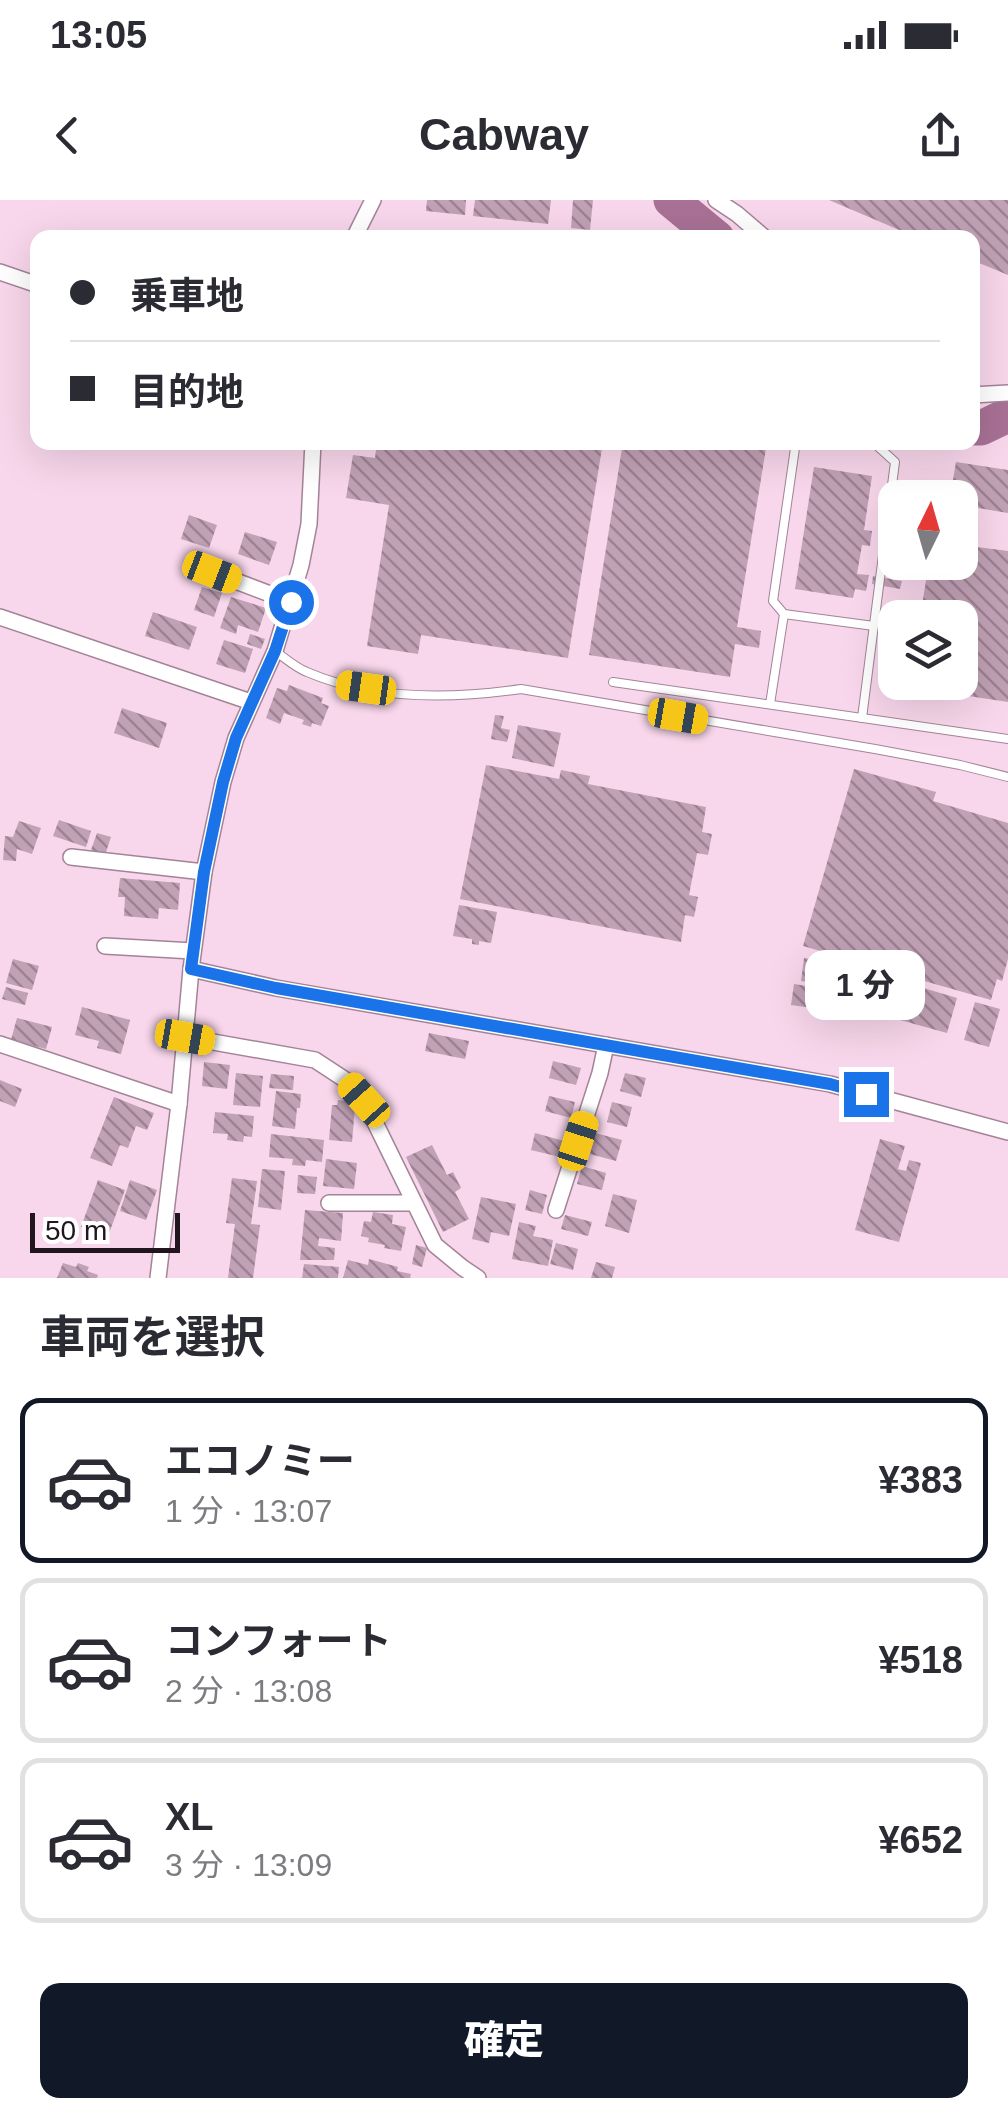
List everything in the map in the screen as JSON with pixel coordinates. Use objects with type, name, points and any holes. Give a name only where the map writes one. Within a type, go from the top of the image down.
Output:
[{"type":"street","points":[[358,230],[373,200]]},
{"type":"street","points":[[716,200],[750,230]]},
{"type":"street","points":[[0,272],[30,282]]},
{"type":"street","points":[[980,395],[1008,393]]},
{"type":"street","points":[[158,1278],[204,872],[236,738],[275,651],[291,602],[310,524],[313,450]]},
{"type":"street","points":[[212,572],[291,602]]},
{"type":"street","points":[[0,618],[251,702]]},
{"type":"street","points":[[71,857],[204,872]]},
{"type":"street","points":[[105,946],[194,951]]},
{"type":"street","points":[[191,969],[276,988],[830,1084],[1008,1132]]},
{"type":"street","points":[[185,1037],[315,1060],[344,1079],[364,1100],[435,1244],[478,1278]]},
{"type":"street","points":[[0,1044],[179,1104]]},
{"type":"street","points":[[556,1210],[606,1045]]},
{"type":"street","points":[[330,1204],[413,1203]]},
{"type":"lane","points":[[795,450],[772,601],[784,614],[874,626]]},
{"type":"lane","points":[[862,718],[894,462],[882,450]]},
{"type":"lane","points":[[770,704],[784,614]]},
{"type":"lane","points":[[275,651],[303,671],[340,684],[445,695],[520,689],[892,752],[1008,776]]},
{"type":"lane","points":[[613,682],[1008,739]]},
{"type":"building","points":[[427,200],[466,200],[465,215],[426,211]]},
{"type":"building","points":[[475,200],[551,200],[548,224],[473,216]]},
{"type":"building","points":[[573,200],[593,200],[590,230],[571,228]]},
{"type":"building","points":[[829,200],[1008,200],[1008,275],[980,263],[980,230],[899,230]]},
{"type":"building","points":[[376,450],[602,450],[568,658],[421,635],[418,654],[367,646],[389,505],[346,498],[353,455],[375,458]]},
{"type":"building","points":[[622,450],[766,450],[737,627],[761,631],[759,648],[735,644],[730,677],[589,655]]},
{"type":"building","points":[[956,462],[1008,470],[1008,513],[978,508],[978,480],[953,480]]},
{"type":"building","points":[[814,467],[872,476],[864,530],[872,531],[870,546],[862,545],[857,574],[869,575],[866,591],[855,589],[853,598],[795,589]]},
{"type":"building","points":[[189,515],[217,525],[209,548],[181,539]]},
{"type":"building","points":[[245,532],[277,542],[269,565],[238,554]]},
{"type":"building","points":[[978,547],[1008,551],[1008,702],[978,697],[978,600],[923,600],[926,580],[978,580]]},
{"type":"building","points":[[873,576],[878,580],[902,581],[900,589],[872,584]]},
{"type":"building","points":[[202,587],[222,593],[214,617],[194,610]]},
{"type":"building","points":[[231,597],[266,608],[258,632],[238,625],[236,634],[220,628]]},
{"type":"building","points":[[153,612],[197,627],[189,650],[145,636]]},
{"type":"building","points":[[250,634],[265,639],[261,649],[247,644]]},
{"type":"building","points":[[224,640],[253,649],[245,673],[216,664]]},
{"type":"building","points":[[289,685],[323,698],[321,703],[329,706],[321,726],[302,724],[304,720],[284,713],[280,724],[266,718],[277,688],[287,691]]},
{"type":"building","points":[[122,708],[167,723],[159,748],[114,733]]},
{"type":"building","points":[[495,715],[504,716],[501,728],[510,730],[507,742],[491,739]]},
{"type":"building","points":[[518,725],[561,733],[554,767],[512,758]]},
{"type":"building","points":[[486,765],[559,779],[561,770],[590,776],[588,784],[706,807],[702,832],[712,834],[708,855],[697,853],[689,895],[698,897],[694,917],[685,915],[681,942],[460,899]]},
{"type":"building","points":[[854,769],[936,792],[933,801],[1008,823],[1008,959],[991,1000],[882,969],[879,977],[845,965],[848,959],[803,946]]},
{"type":"building","points":[[59,820],[91,831],[86,847],[53,836]]},
{"type":"building","points":[[19,821],[41,828],[32,854],[17,849],[16,861],[3,860],[5,836],[13,837]]},
{"type":"building","points":[[97,833],[111,837],[105,855],[91,850]]},
{"type":"building","points":[[120,878],[180,883],[178,910],[159,908],[158,919],[124,916],[125,897],[118,897]]},
{"type":"building","points":[[459,905],[497,912],[491,943],[472,944],[472,939],[453,936]]},
{"type":"building","points":[[804,958],[843,964],[839,987],[801,981]]},
{"type":"building","points":[[13,959],[39,966],[32,990],[6,983]]},
{"type":"building","points":[[794,984],[843,992],[840,1012],[791,1005]]},
{"type":"building","points":[[910,984],[957,998],[947,1033],[900,1020]]},
{"type":"building","points":[[6,987],[28,993],[25,1005],[2,999]]},
{"type":"building","points":[[975,1002],[1000,1009],[989,1047],[964,1040]]},
{"type":"building","points":[[82,1007],[130,1020],[121,1054],[97,1048],[99,1041],[75,1035]]},
{"type":"building","points":[[17,1018],[52,1027],[46,1049],[11,1040]]},
{"type":"building","points":[[429,1033],[469,1041],[465,1059],[425,1051]]},
{"type":"building","points":[[553,1061],[581,1068],[576,1085],[549,1078]]},
{"type":"building","points":[[204,1062],[230,1065],[227,1089],[202,1086]]},
{"type":"building","points":[[236,1073],[263,1076],[260,1107],[233,1105]]},
{"type":"building","points":[[625,1073],[646,1078],[641,1097],[620,1091]]},
{"type":"building","points":[[271,1074],[294,1076],[293,1090],[269,1088]]},
{"type":"building","points":[[0,1080],[22,1089],[15,1107],[0,1101]]},
{"type":"building","points":[[276,1091],[301,1094],[295,1129],[272,1126]]},
{"type":"building","points":[[549,1096],[575,1102],[571,1118],[545,1111]]},
{"type":"building","points":[[114,1097],[154,1113],[147,1130],[136,1126],[128,1148],[120,1145],[112,1166],[90,1158]]},
{"type":"building","points":[[338,1100],[355,1107],[352,1142],[329,1140],[332,1105],[337,1105]]},
{"type":"building","points":[[612,1102],[632,1107],[627,1127],[607,1122]]},
{"type":"building","points":[[215,1112],[254,1116],[252,1137],[244,1136],[243,1142],[227,1140],[228,1134],[213,1133]]},
{"type":"building","points":[[535,1133],[564,1141],[560,1157],[531,1150]]},
{"type":"building","points":[[595,1133],[622,1140],[616,1161],[590,1154]]},
{"type":"building","points":[[271,1134],[324,1140],[322,1162],[306,1160],[305,1166],[292,1165],[293,1159],[269,1157]]},
{"type":"building","points":[[880,1139],[905,1146],[898,1169],[906,1171],[909,1160],[921,1163],[899,1242],[855,1230]]},
{"type":"building","points":[[432,1145],[447,1175],[453,1172],[461,1188],[455,1192],[469,1219],[443,1232],[406,1157]]},
{"type":"building","points":[[326,1159],[357,1163],[354,1189],[323,1186]]},
{"type":"building","points":[[582,1166],[606,1173],[602,1190],[577,1184]]},
{"type":"building","points":[[262,1169],[285,1171],[281,1210],[258,1207]]},
{"type":"building","points":[[298,1175],[317,1177],[315,1194],[297,1193]]},
{"type":"building","points":[[232,1178],[257,1181],[251,1224],[260,1225],[253,1278],[228,1278],[235,1224],[226,1223]]},
{"type":"building","points":[[98,1180],[125,1190],[108,1236],[81,1227]]},
{"type":"building","points":[[130,1180],[157,1190],[146,1220],[120,1211]]},
{"type":"building","points":[[530,1190],[547,1195],[542,1214],[525,1210]]},
{"type":"building","points":[[613,1194],[637,1200],[629,1233],[605,1226]]},
{"type":"building","points":[[481,1197],[516,1204],[509,1236],[491,1232],[489,1243],[472,1239]]},
{"type":"building","points":[[305,1210],[343,1213],[341,1241],[319,1238],[318,1246],[335,1248],[334,1260],[300,1260]]},
{"type":"building","points":[[373,1212],[393,1215],[392,1224],[406,1227],[401,1251],[368,1242],[369,1238],[361,1236],[364,1221],[371,1222]]},
{"type":"building","points":[[565,1215],[592,1222],[588,1236],[561,1229]]},
{"type":"building","points":[[519,1222],[536,1226],[533,1236],[553,1240],[548,1266],[512,1259]]},
{"type":"building","points":[[556,1243],[578,1249],[573,1270],[550,1264]]},
{"type":"building","points":[[416,1245],[427,1248],[422,1267],[412,1264]]},
{"type":"building","points":[[369,1259],[398,1267],[397,1271],[411,1274],[410,1278],[343,1278],[348,1260],[368,1265]]},
{"type":"building","points":[[596,1262],[615,1267],[612,1278],[591,1278]]},
{"type":"building","points":[[63,1263],[89,1267],[87,1271],[98,1275],[97,1278],[57,1278]]},
{"type":"building","points":[[304,1264],[339,1267],[338,1278],[302,1278]]},
{"type":"waterway","points":[[671,200],[707,230]]},
{"type":"waterway","points":[[980,428],[1008,415]]},
{"type":"route","points":[[291,602],[275,651],[236,738],[223,782],[204,872],[191,969],[276,988],[830,1084],[866,1094]]}]
